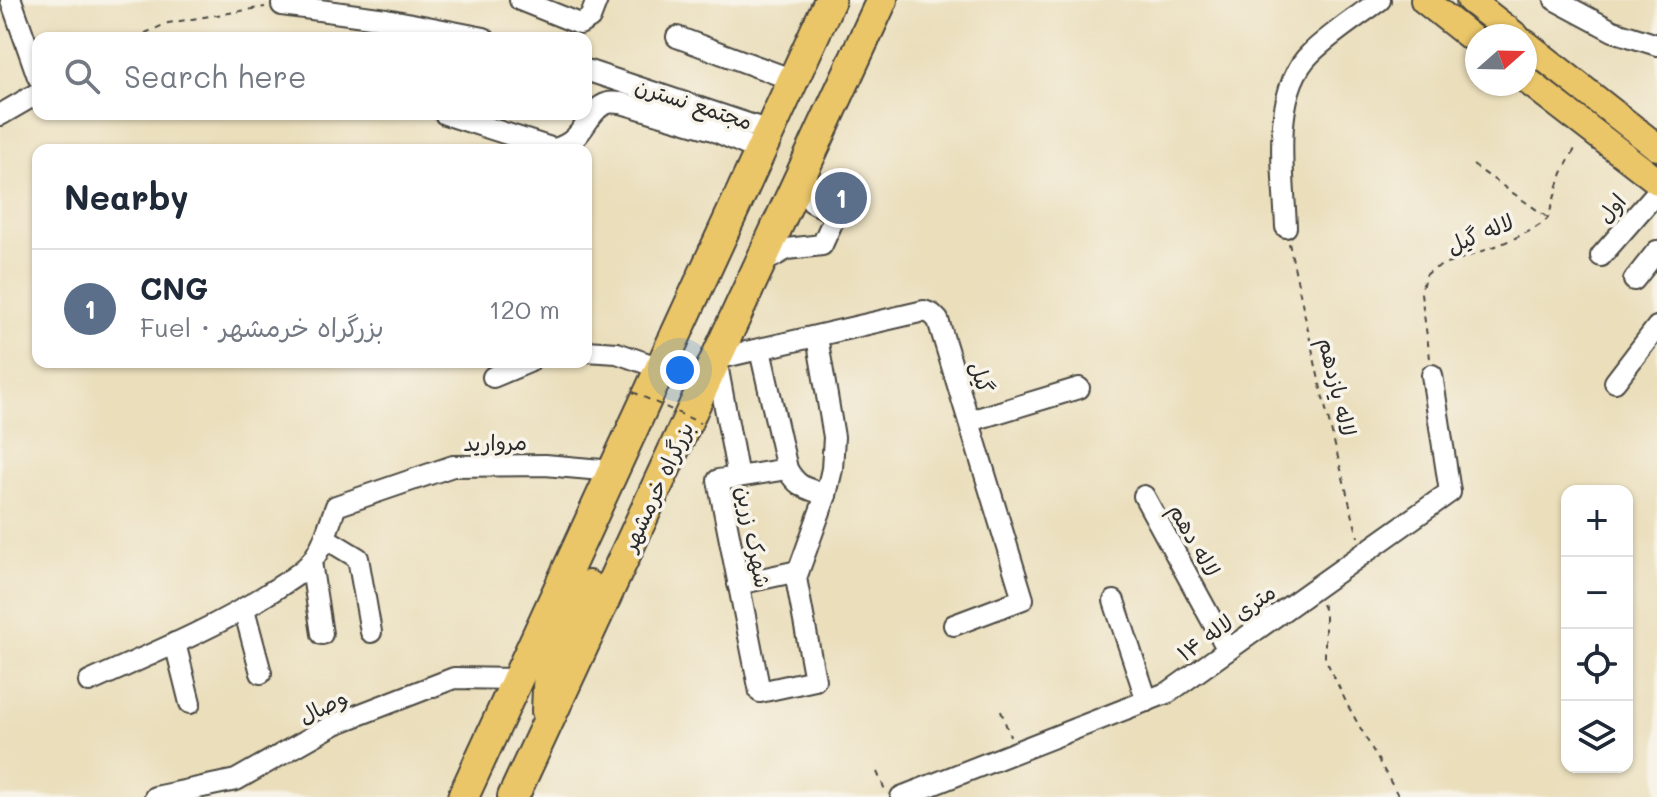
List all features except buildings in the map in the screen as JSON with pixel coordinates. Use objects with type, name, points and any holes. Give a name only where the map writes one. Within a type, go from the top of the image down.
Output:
[{"type":"highway","name":"بزرگراه خرمشهر","points":[[513,797],[546,725],[613,471],[830,0]]},
{"type":"highway","name":"بزرگراه خرمشهر","points":[[463,797],[517,679],[585,584],[716,359],[882,0]]},
{"type":"highway","points":[[585,584],[611,520],[626,443]]},
{"type":"main road","points":[[1424,0],[1465,32]]},
{"type":"main road","points":[[1478,24],[1485,4],[1504,24]]},
{"type":"main road","points":[[1537,52],[1657,147]]},
{"type":"main road","points":[[1537,88],[1657,181]]},
{"type":"street","points":[[11,0],[32,60]]},
{"type":"street","points":[[1286,227],[1282,133],[1293,77],[1309,55],[1380,0]]},
{"type":"street","points":[[1555,0],[1613,31],[1657,45]]},
{"type":"street","points":[[528,1],[580,24],[593,9]]},
{"type":"street","points":[[282,2],[453,32]]},
{"type":"street","points":[[677,37],[793,80]]},
{"type":"street","points":[[592,72],[765,141]]},
{"type":"street","points":[[0,115],[32,96]]},
{"type":"street","name":"مجتمع نسترن","points":[[592,116],[607,103],[621,103],[713,130],[765,141]]},
{"type":"street","name":"مجتمع نسترن","points":[[464,120],[538,144]]},
{"type":"street","name":"مجتمع نسترن","points":[[568,144],[589,120]]},
{"type":"street","points":[[760,264],[787,249],[822,245],[836,214],[812,202],[802,173]]},
{"type":"street","name":"اول","points":[[1601,256],[1657,192]]},
{"type":"street","points":[[1634,280],[1657,251]]},
{"type":"street","name":"گیل","points":[[716,359],[924,311],[938,320],[1023,599],[954,625]]},
{"type":"street","points":[[1615,382],[1657,327]]},
{"type":"street","name":"شهرک زرین","points":[[716,359],[738,477],[718,480],[760,692],[815,680],[796,578],[826,495],[832,469],[834,437],[817,337]]},
{"type":"street","points":[[760,350],[787,469],[794,481],[806,489],[826,495]]},
{"type":"street","points":[[592,351],[617,353],[660,368]]},
{"type":"street","points":[[493,377],[515,368]]},
{"type":"street","name":"۱۴ متری لاله","points":[[901,797],[1169,692],[1450,492],[1432,375]]},
{"type":"street","points":[[970,421],[1079,388]]},
{"type":"street","name":"مروارید","points":[[325,538],[336,506],[453,466],[545,465],[613,471]]},
{"type":"street","points":[[738,477],[787,469]]},
{"type":"street","name":"لاله دهم","points":[[1144,496],[1228,650]]},
{"type":"street","points":[[89,682],[244,609],[311,562],[325,538],[358,558],[371,632]]},
{"type":"street","points":[[311,562],[322,634]]},
{"type":"street","points":[[738,584],[798,571]]},
{"type":"street","points":[[1114,601],[1147,701]]},
{"type":"street","points":[[244,609],[261,673]]},
{"type":"street","points":[[175,643],[190,703]]},
{"type":"street","name":"وصال","points":[[155,797],[236,780],[335,724],[454,678],[517,679]]},
{"type":"path","points":[[148,32],[168,23],[282,2]]},
{"type":"path","points":[[1473,165],[1548,218],[1562,173],[1587,128]]},
{"type":"path","name":"لاله گیل","points":[[1432,375],[1421,293],[1425,276],[1433,269],[1538,227],[1548,218]]},
{"type":"path","name":"لاله یازدهم","points":[[1286,227],[1322,394],[1362,554]]},
{"type":"path","points":[[633,392],[700,423]]},
{"type":"path","points":[[1314,589],[1325,611],[1325,658],[1399,797]]},
{"type":"path","points":[[1001,711],[1016,753]]},
{"type":"path","points":[[877,772],[888,797]]},
{"type":"place","name":"CNG","points":[[841,198]]}]
